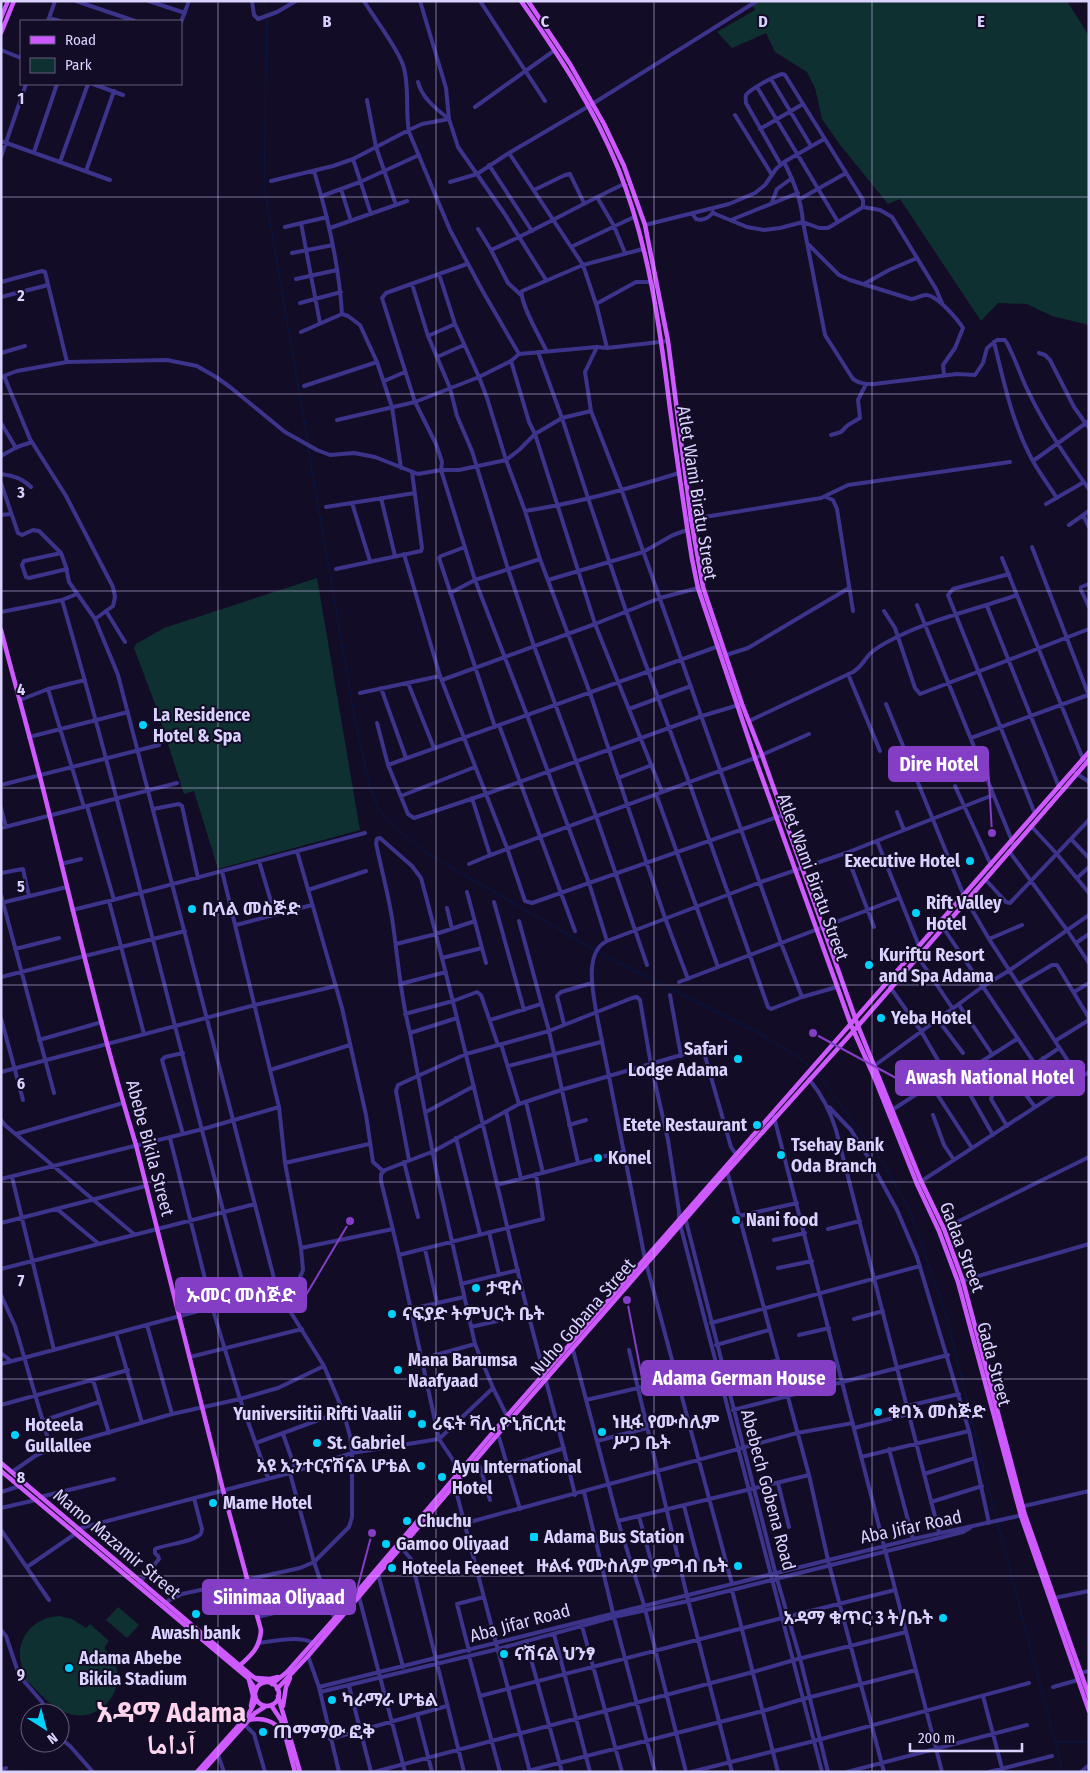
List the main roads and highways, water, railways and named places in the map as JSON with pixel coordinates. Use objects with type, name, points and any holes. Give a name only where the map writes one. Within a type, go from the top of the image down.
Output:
[{"type":"main road","points":[[1,18],[8,1]]},
{"type":"main road","points":[[1,33],[14,1]]},
{"type":"main road","name":"Atlet Wami Biratu Street","points":[[521,1],[555,50],[589,106],[624,184],[643,249],[662,342],[679,472],[703,587],[720,646],[726,655],[755,758],[777,817],[823,927],[858,1026]]},
{"type":"main road","name":"Atlet Wami Biratu Street","points":[[528,1],[570,64],[593,103],[624,166],[645,225],[668,341],[688,520],[687,530],[698,588],[740,705],[762,755],[783,815],[817,929],[852,1028]]},
{"type":"main road","name":"Abebe Bikila Street","points":[[1,630],[50,816],[72,910],[123,1103],[136,1145],[223,1490],[261,1630],[257,1648],[239,1666]]},
{"type":"main road","points":[[966,898],[990,865],[1031,826],[1086,760],[1089,752]]},
{"type":"main road","points":[[852,1028],[856,1020],[1009,851],[1035,814],[1075,772]]},
{"type":"main road","points":[[852,1028],[858,1026],[916,953],[919,946],[941,925]]},
{"type":"main road","name":"Gadaa Street","points":[[858,1026],[919,1183],[941,1230],[960,1281],[1023,1515]]},
{"type":"main road","points":[[852,1028],[919,1183]]},
{"type":"main road","name":"Nuho Gobana Street","points":[[272,1684],[315,1644],[544,1378],[646,1262],[685,1221],[774,1115],[852,1028]]},
{"type":"main road","name":"Nuho Gobana Street","points":[[458,1478],[476,1461],[507,1416],[573,1350],[679,1220],[726,1166],[738,1157]]},
{"type":"main road","name":"Mamo Mazamir Street","points":[[1,1463],[27,1484],[38,1498]]},
{"type":"main road","name":"Mamo Mazamir Street","points":[[1,1471],[38,1498],[250,1677],[263,1683]]},
{"type":"main road","points":[[1023,1515],[1054,1598],[1089,1711]]},
{"type":"main road","points":[[1023,1515],[1078,1674],[1089,1696]]},
{"type":"main road","name":"Nuho Gobana Street","points":[[337,1619],[359,1597],[400,1545]]},
{"type":"main road","name":"Nuho Gobana Street","points":[[277,1689],[308,1656],[315,1644]]},
{"type":"main road","name":"Mamo Mazamir Street","points":[[233,1663],[250,1677],[256,1690]]},
{"type":"main road","points":[[250,1712],[253,1696],[250,1677],[270,1680],[284,1674]]},
{"type":"main road","points":[[287,1725],[283,1700],[290,1676]]},
{"type":"main road","points":[[202,1772],[250,1712],[256,1700],[256,1690],[263,1683],[272,1684],[277,1689],[300,1772]]},
{"type":"main road","points":[[197,1772],[258,1710],[276,1702],[278,1696]]},
{"type":"main road","points":[[256,1700],[262,1705],[268,1706],[281,1720],[295,1772]]},
{"type":"main road","points":[[246,1722],[256,1719],[270,1721],[277,1725],[284,1733]]},
{"type":"waterway","points":[[265,1],[266,15]]},
{"type":"waterway","points":[[267,19],[264,187],[308,443]]},
{"type":"waterway","points":[[308,447],[354,714],[370,788],[379,810],[402,833],[428,854],[595,950]]},
{"type":"waterway","points":[[598,952],[755,1031],[800,1058],[810,1067]]},
{"type":"waterway","points":[[818,1074],[882,1161],[911,1213],[947,1319],[990,1494],[1063,1772]]},
{"type":"waterway","points":[[1056,1742],[1089,1742]]},
{"type":"place","name":"La Residence Hotel & Spa","points":[[143,725]]},
{"type":"place","name":"Dire Hotel","points":[[992,833]]},
{"type":"place","name":"Executive Hotel","points":[[970,861]]},
{"type":"place","name":"ቢላል መስጅድ","points":[[192,909]]},
{"type":"place","name":"Rift Valley Hotel","points":[[916,913]]},
{"type":"place","name":"Kuriftu Resort and Spa Adama","points":[[869,965]]},
{"type":"place","name":"Yeba Hotel","points":[[881,1018]]},
{"type":"place","name":"Awash National Hotel","points":[[813,1033]]},
{"type":"place","name":"Safari Lodge Adama","points":[[738,1059]]},
{"type":"place","name":"Etete Restaurant","points":[[757,1125]]},
{"type":"place","name":"Tsehay Bank Oda Branch","points":[[781,1155]]},
{"type":"place","name":"Konel","points":[[598,1158]]},
{"type":"place","name":"Nani food","points":[[736,1220]]},
{"type":"place","name":"ኡመር መስጅድ","points":[[350,1221]]},
{"type":"place","name":"ታዊሶ","points":[[476,1288]]},
{"type":"place","name":"Adama German House","points":[[627,1300]]},
{"type":"place","name":"ናፍያድ ትምህርት ቤት","points":[[392,1314]]},
{"type":"place","name":"Mana Barumsa Naafyaad","points":[[398,1370]]},
{"type":"place","name":"ቁባእ መስጅድ","points":[[878,1412]]},
{"type":"place","name":"Yuniversiitii Rifti Vaalii","points":[[412,1414]]},
{"type":"place","name":"ሪፍት ቫሊ ዮኒቨርሲቲ","points":[[422,1424]]},
{"type":"place","name":"ነዚፋ የሙስሊም ሥጋ ቤት","points":[[602,1432]]},
{"type":"place","name":"Hoteela Gullallee","points":[[15,1435]]},
{"type":"place","name":"St. Gabriel","points":[[317,1443]]},
{"type":"place","name":"አዩ ኢንተርናሽናል ሆቴል","points":[[421,1466]]},
{"type":"place","name":"Ayu International Hotel","points":[[442,1477]]},
{"type":"place","name":"Mame Hotel","points":[[213,1503]]},
{"type":"place","name":"Chuchu","points":[[407,1521]]},
{"type":"place","name":"Siinimaa Oliyaad","points":[[372,1533]]},
{"type":"place","name":"Adama Bus Station","points":[[534,1537]]},
{"type":"place","name":"Gamoo Oliyaad","points":[[386,1544]]},
{"type":"place","name":"ዙልፋ የሙስሊም ምግብ ቤት","points":[[738,1566]]},
{"type":"place","name":"Hoteela Feeneet","points":[[392,1568]]},
{"type":"place","name":"Awash bank","points":[[196,1614]]},
{"type":"place","name":"አዳማ ቁጥር 3 ት/ቤት","points":[[943,1618]]},
{"type":"place","name":"ናሽናል ህንፃ","points":[[504,1654]]},
{"type":"place","name":"Adama Abebe Bikila Stadium","points":[[69,1668]]},
{"type":"place","name":"ካራማራ ሆቴል","points":[[332,1700]]},
{"type":"place","name":"ጠማማው ፎቅ","points":[[263,1732]]},
{"type":"district","name":"አዳማ Adama آداما","points":[[171,1728]]}]
